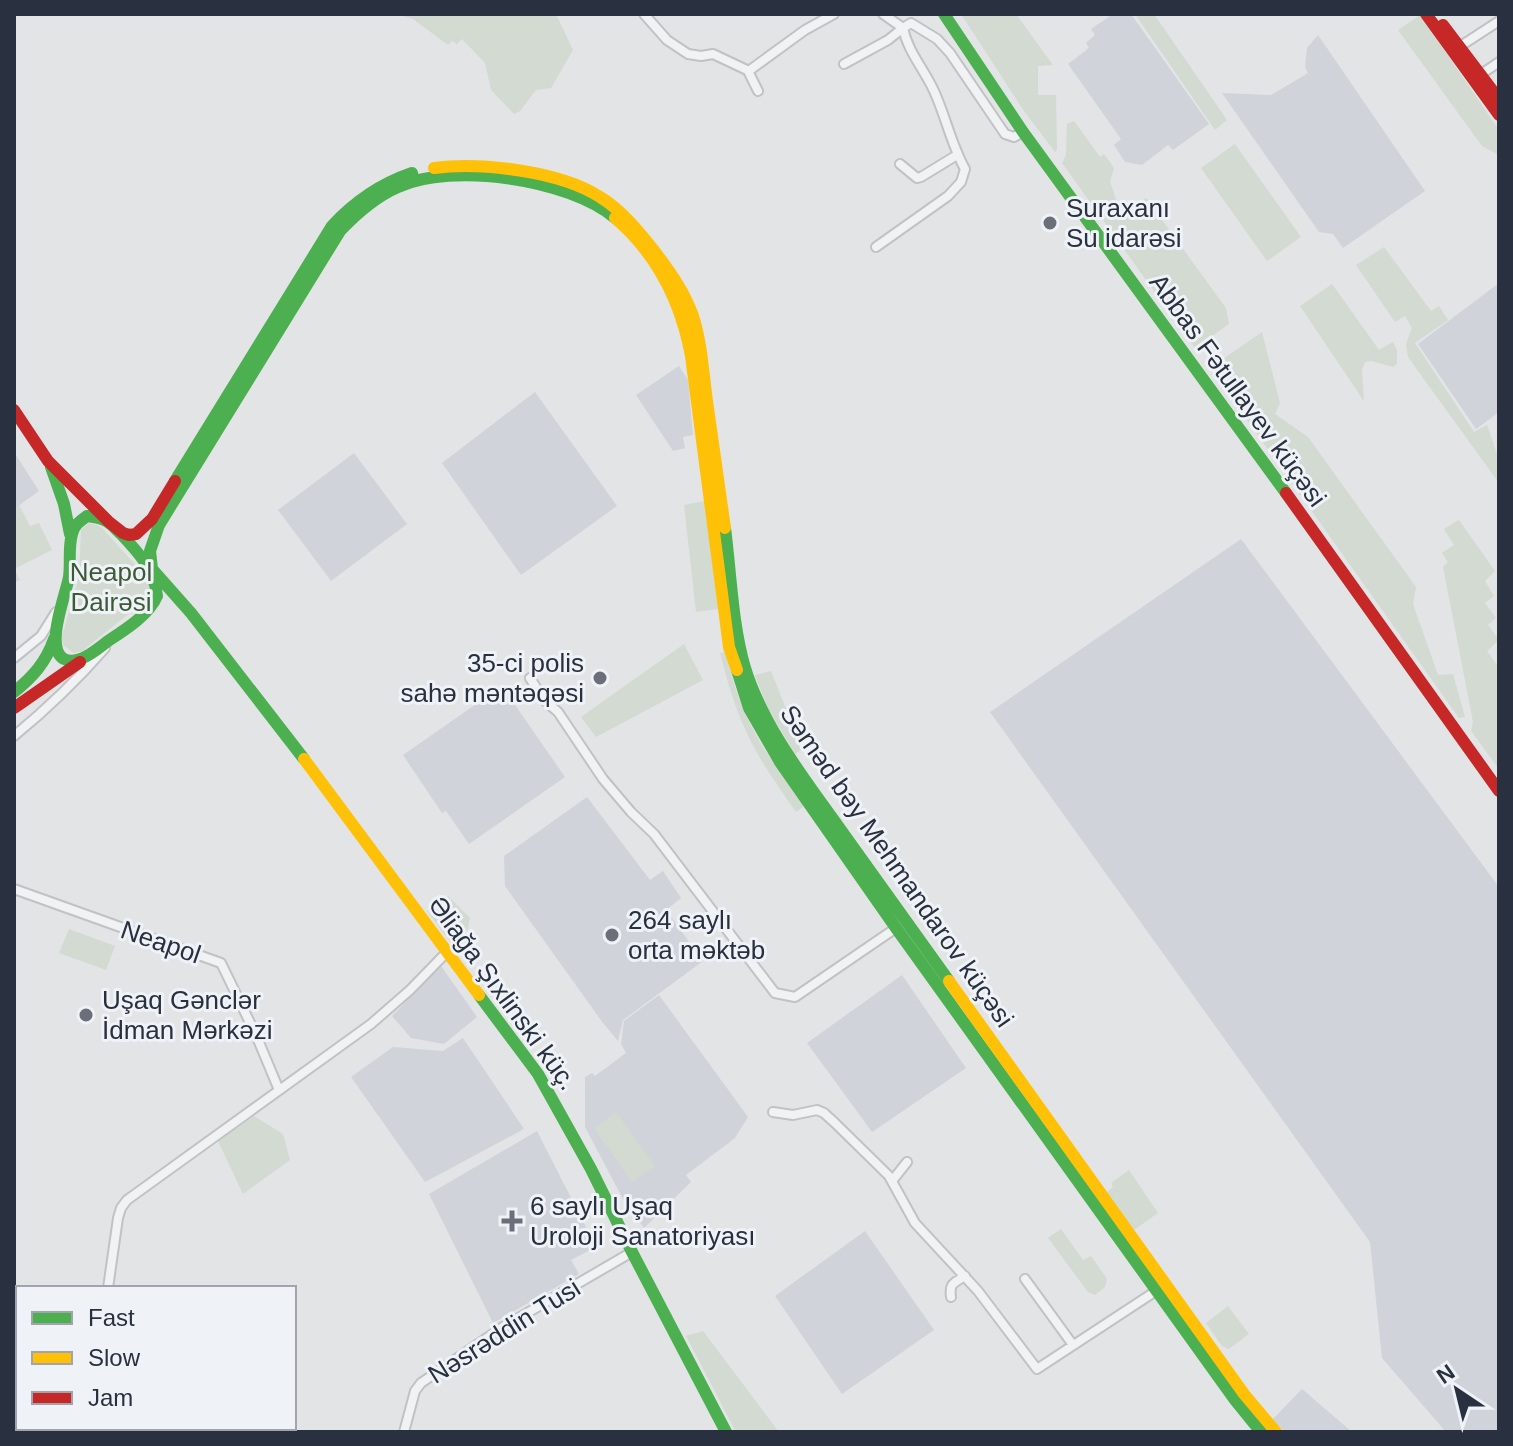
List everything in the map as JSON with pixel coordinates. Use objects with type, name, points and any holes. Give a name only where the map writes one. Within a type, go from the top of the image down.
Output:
[{"type":"main road","name":"Abbas Fətullayev küçəsi","points":[[944,14],[1023,132],[1268,467],[1499,791]]},
{"type":"main road","points":[[1426,14],[1477,77],[1499,115]]},
{"type":"main road","points":[[1435,14],[1456,49]]},
{"type":"main road","points":[[1477,77],[1499,99]]},
{"type":"main road","name":"Səməd bəy Mehmandarov küçəsi","points":[[109,522],[129,535],[136,534],[152,519],[325,236],[351,206],[383,184],[426,170],[472,166],[568,191],[609,213],[631,235],[674,297],[683,318],[691,356],[728,639],[749,708],[768,743],[896,928],[1162,1288],[1276,1432]]},
{"type":"main road","name":"Səməd bəy Mehmandarov küçəsi","points":[[142,615],[157,597],[150,551],[159,525],[319,264],[347,223],[367,204],[387,191],[428,177],[453,175],[570,182],[609,201],[633,224],[661,260],[682,292],[694,323],[717,467],[739,645],[758,703],[771,728],[1162,1288],[1235,1400],[1261,1432]]},
{"type":"main road","points":[[14,410],[48,461],[62,496],[71,537],[67,589],[47,660],[14,692]]},
{"type":"main road","name":"Əliağa Şıxlinski küç.","points":[[48,461],[109,522],[191,613],[294,745],[546,1086],[726,1432]]},
{"type":"main road","points":[[71,537],[75,523],[87,516],[109,522]]},
{"type":"main road","points":[[14,708],[163,603],[171,601],[180,604],[191,613]]},
{"type":"main road","points":[[55,636],[57,650],[63,659],[87,657]]},
{"type":"street","points":[[644,14],[667,40],[688,54],[713,54],[749,71],[758,91]]},
{"type":"street","points":[[749,71],[805,30],[834,14]]},
{"type":"street","points":[[876,247],[948,196],[961,182],[965,169],[933,87],[906,44],[903,28],[883,14]]},
{"type":"street","points":[[1456,49],[1499,21]]},
{"type":"street","points":[[844,64],[888,40],[911,23],[937,39],[950,53],[1005,134],[1014,137],[1023,132]]},
{"type":"street","points":[[1477,77],[1499,62]]},
{"type":"street","points":[[900,164],[917,178],[957,155]]},
{"type":"street","points":[[14,658],[41,636],[67,589]]},
{"type":"street","points":[[14,736],[77,680],[118,633]]},
{"type":"street","points":[[530,678],[544,700],[558,712],[603,779],[654,834],[775,993],[795,997],[896,928]]},
{"type":"street","name":"Neapol","points":[[14,889],[221,963],[279,1090]]},
{"type":"street","points":[[108,1286],[121,1208],[139,1190],[371,1024],[447,952]]},
{"type":"street","points":[[773,1112],[787,1115],[817,1110],[824,1113],[881,1168],[892,1181],[915,1223],[965,1276],[1037,1369],[1162,1288]]},
{"type":"street","points":[[892,1181],[907,1162]]},
{"type":"street","name":"Nəsrəddin Tusi","points":[[404,1432],[415,1391],[421,1383],[503,1327],[632,1252]]},
{"type":"street","points":[[951,1297],[951,1285],[965,1276]]},
{"type":"street","points":[[1025,1279],[1073,1345]]},
{"type":"shaded area","points":[[1113,14],[1131,14],[1209,124],[1173,150],[1168,145],[1142,165],[1125,162],[1114,145],[1121,139],[1068,64],[1089,48],[1086,43],[1095,35],[1091,29]]},
{"type":"shaded area","points":[[1318,35],[1425,191],[1343,248],[1333,234],[1319,232],[1222,93],[1271,95],[1308,73],[1305,67],[1307,48]]},
{"type":"shaded area","points":[[1499,283],[1499,412],[1476,429],[1418,344]]},
{"type":"shaded area","points":[[679,366],[688,380],[693,435],[683,437],[685,448],[673,451],[636,395]]},
{"type":"shaded area","points":[[535,392],[617,506],[521,575],[442,463]]},
{"type":"shaded area","points":[[14,452],[39,491],[14,509]]},
{"type":"shaded area","points":[[354,453],[407,524],[331,581],[278,510]]},
{"type":"shaded area","points":[[1241,539],[1499,887],[1499,1432],[1446,1432],[1382,1358],[1370,1242],[990,712]]},
{"type":"shaded area","points":[[502,686],[565,777],[469,844],[446,811],[442,813],[403,755]]},
{"type":"shaded area","name":"264 saylı orta məktəb","points":[[587,797],[650,880],[663,871],[681,898],[666,910],[703,961],[623,1020],[618,1041],[505,886],[504,856]]},
{"type":"shaded area","points":[[441,966],[477,1017],[444,1044],[411,1038],[392,1016]]},
{"type":"shaded area","points":[[902,975],[966,1068],[872,1132],[807,1043]]},
{"type":"shaded area","points":[[659,995],[748,1117],[735,1138],[686,1175],[691,1182],[644,1228],[639,1221],[635,1222],[585,1127],[585,1077],[592,1073],[595,1076],[626,1053],[621,1044],[624,1021]]},
{"type":"shaded area","points":[[463,1038],[524,1129],[425,1182],[351,1077],[393,1047],[443,1051]]},
{"type":"shaded area","name":"6 saylı Uşaq Uroloji Sanatoriyası","points":[[537,1131],[596,1247],[571,1260],[579,1274],[493,1323],[429,1194]]},
{"type":"shaded area","points":[[865,1231],[934,1330],[842,1394],[775,1296]]},
{"type":"shaded area","points":[[1302,1389],[1352,1432],[1285,1432],[1272,1420]]},
{"type":"green space","points":[[397,14],[556,14],[573,50],[551,88],[536,90],[514,114],[491,90],[485,63],[462,39],[457,44],[452,41],[448,45],[413,19]]},
{"type":"green space","points":[[961,14],[1016,14],[1053,65],[1038,66],[1038,95],[1056,95],[1055,152],[1024,111]]},
{"type":"green space","points":[[1135,14],[1154,14],[1227,120],[1215,130]]},
{"type":"green space","points":[[1420,15],[1499,130],[1499,155],[1482,146],[1398,30]]},
{"type":"green space","points":[[1074,121],[1100,157],[1104,154],[1114,168],[1110,182],[1118,205],[1131,209],[1146,198],[1226,308],[1229,324],[1195,348],[1062,163],[1066,155],[1067,124]]},
{"type":"green space","points":[[1235,144],[1301,237],[1267,261],[1201,168]]},
{"type":"green space","points":[[1384,247],[1431,311],[1439,306],[1448,320],[1415,343],[1474,432],[1487,425],[1499,460],[1499,483],[1408,357],[1406,344],[1412,328],[1405,316],[1395,322],[1356,265]]},
{"type":"green space","points":[[1332,284],[1379,350],[1393,342],[1397,350],[1397,364],[1393,367],[1365,362],[1362,370],[1364,401],[1300,306]]},
{"type":"green space","points":[[1262,332],[1280,403],[1275,414],[1308,437],[1416,587],[1413,604],[1438,675],[1453,674],[1465,717],[1459,718],[1210,368]]},
{"type":"green space","points":[[705,501],[718,609],[696,612],[684,505]]},
{"type":"green space","points":[[19,505],[30,526],[39,523],[52,550],[14,569],[14,509]]},
{"type":"green space","points":[[1459,520],[1495,571],[1485,581],[1494,596],[1485,603],[1496,618],[1488,625],[1499,640],[1487,651],[1499,668],[1499,769],[1471,731],[1473,722],[1443,567],[1448,562],[1442,553],[1454,545],[1444,529]]},
{"type":"green space","name":"Neapol Dairəsi","points":[[89,523],[102,528],[149,580],[151,596],[82,651],[74,653],[63,645],[62,636],[79,577],[81,530]]},
{"type":"green space","points":[[14,569],[20,580],[14,583]]},
{"type":"green space","points":[[684,644],[703,680],[596,737],[581,717]]},
{"type":"green space","points":[[726,652],[737,693],[753,729],[804,806],[796,812],[763,763],[742,722],[720,653]]},
{"type":"green space","points":[[771,671],[788,714],[815,740],[795,754],[767,707],[755,675]]},
{"type":"green space","points":[[448,896],[470,918],[468,929],[450,942],[427,911]]},
{"type":"green space","points":[[69,929],[115,946],[106,970],[59,953]]},
{"type":"green space","points":[[616,1112],[655,1166],[632,1182],[594,1128]]},
{"type":"green space","points":[[254,1116],[283,1134],[290,1160],[243,1194],[218,1141]]},
{"type":"green space","points":[[1129,1170],[1158,1213],[1134,1230],[1107,1192],[1113,1187],[1111,1183]]},
{"type":"green space","points":[[1061,1229],[1083,1260],[1091,1256],[1107,1279],[1105,1287],[1095,1295],[1088,1292],[1048,1238]]},
{"type":"green space","points":[[1228,1306],[1249,1334],[1229,1349],[1222,1346],[1206,1323]]},
{"type":"green space","points":[[703,1331],[779,1432],[736,1432],[686,1336]]},
{"type":"traffic: fast","points":[[944,14],[1023,132],[1286,493]]},
{"type":"traffic: fast","points":[[175,481],[332,226],[369,194],[412,173]]},
{"type":"traffic: fast","points":[[304,759],[191,613],[152,569],[150,551],[159,525],[340,231],[374,201],[398,187],[421,180],[448,176],[510,178],[569,193],[595,204],[615,218]]},
{"type":"traffic: fast","points":[[51,467],[64,504],[70,534]]},
{"type":"traffic: fast","points":[[87,516],[108,522],[134,548],[149,570],[157,596],[148,610],[129,627],[88,656],[70,661],[58,653],[56,633],[69,577],[72,534],[87,516]]},
{"type":"traffic: fast","points":[[725,528],[741,651],[762,710],[798,770],[949,981]]},
{"type":"traffic: fast","points":[[14,692],[38,668],[54,639]]},
{"type":"traffic: fast","points":[[737,670],[749,708],[780,762],[896,928],[1261,1432]]},
{"type":"traffic: fast","points":[[479,995],[538,1074],[591,1169],[726,1432]]},
{"type":"traffic: slow","points":[[434,168],[474,166],[520,170],[564,181],[600,197],[631,223],[650,245],[682,291],[696,327],[725,528]]},
{"type":"traffic: slow","points":[[615,218],[655,263],[674,298],[687,336],[729,647],[737,670]]},
{"type":"traffic: slow","points":[[304,759],[479,995]]},
{"type":"traffic: slow","points":[[949,981],[1244,1394],[1276,1432]]},
{"type":"traffic: jam","points":[[1426,14],[1499,115]]},
{"type":"traffic: jam","points":[[1443,25],[1499,99]]},
{"type":"traffic: jam","points":[[14,410],[48,461],[123,533],[136,534],[152,519],[175,481]]},
{"type":"traffic: jam","points":[[1286,493],[1499,791]]},
{"type":"traffic: jam","points":[[14,708],[80,662]]},
{"type":"place","name":"Suraxanı Su idarəsi","points":[[1050,223]]},
{"type":"place","name":"35-ci polis sahə məntəqəsi","points":[[600,678]]},
{"type":"place","name":"264 saylı orta məktəb","points":[[612,935]]},
{"type":"place","name":"Uşaq Gənclər İdman Mərkəzi","points":[[86,1015]]},
{"type":"place","name":"6 saylı Uşaq Uroloji Sanatoriyası","points":[[512,1221]]}]
